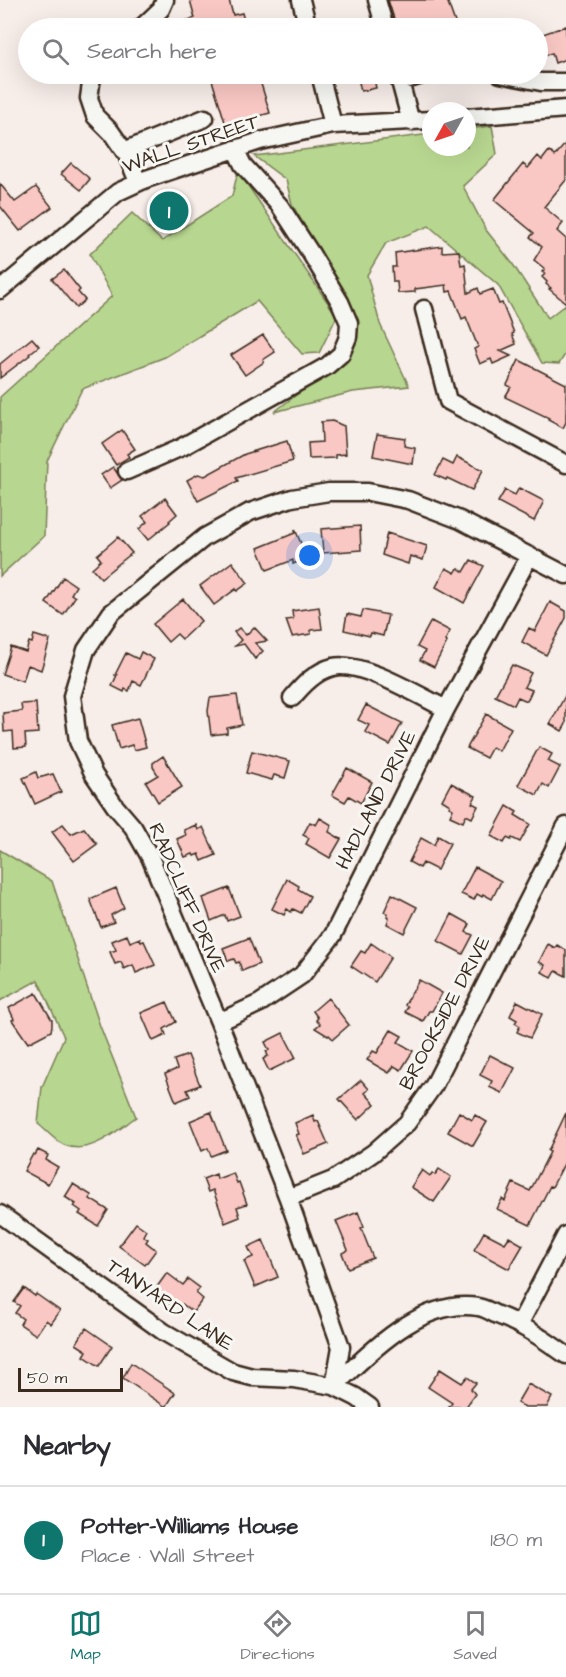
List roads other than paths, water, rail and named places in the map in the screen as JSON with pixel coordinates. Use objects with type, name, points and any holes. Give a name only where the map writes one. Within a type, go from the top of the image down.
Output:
[{"type":"street","points":[[152,18],[161,9],[165,0]]},
{"type":"street","points":[[301,0],[306,18]]},
{"type":"street","points":[[377,0],[382,18]]},
{"type":"street","points":[[548,82],[566,82]]},
{"type":"street","points":[[91,84],[89,98],[95,116],[111,132],[124,151],[138,182]]},
{"type":"street","points":[[323,84],[333,125]]},
{"type":"street","points":[[401,84],[411,122]]},
{"type":"street","points":[[539,111],[541,84]]},
{"type":"street","points":[[476,116],[566,109]]},
{"type":"street","points":[[124,151],[205,118]]},
{"type":"street","name":"WALL STREET","points":[[0,290],[118,192],[138,182],[260,141],[333,125],[422,121]]},
{"type":"street","points":[[127,471],[182,447],[327,366],[341,354],[348,337],[349,322],[329,282],[280,206],[243,165],[235,149]]},
{"type":"street","points":[[424,309],[448,401],[566,464]]},
{"type":"street","name":"RADCLIFF DRIVE","points":[[334,1386],[341,1347],[288,1198],[219,1022],[150,857],[133,827],[115,806],[94,775],[78,741],[72,696],[86,650],[111,613],[205,537],[250,512],[292,498],[329,492],[368,492],[408,500],[460,520],[566,575]]},
{"type":"street","name":"HADLAND DRIVE","points":[[219,1022],[260,1003],[302,975],[333,934],[446,709],[529,557]]},
{"type":"street","points":[[292,698],[318,674],[332,667],[345,665],[386,679],[446,709]]},
{"type":"street","name":"BROOKSIDE DRIVE","points":[[288,1198],[333,1180],[373,1153],[407,1123],[434,1085],[566,826]]},
{"type":"street","name":"TANYARD LANE","points":[[0,1214],[164,1332],[233,1372],[252,1377],[294,1379],[334,1386],[363,1402]]},
{"type":"street","points":[[519,1323],[566,1235]]},
{"type":"street","points":[[334,1386],[394,1335],[419,1319],[444,1308],[478,1307],[519,1323],[566,1354]]},
{"type":"place","name":"Potter–Williams House","points":[[169,211]]}]
